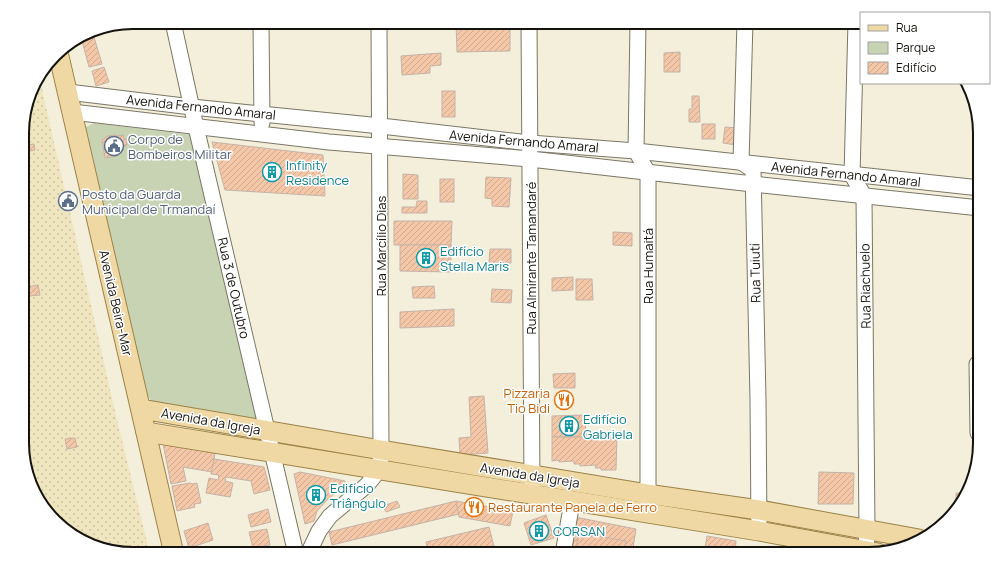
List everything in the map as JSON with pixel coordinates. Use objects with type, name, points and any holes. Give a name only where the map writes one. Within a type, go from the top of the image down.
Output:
[{"type":"main road","name":"Avenida Beira-Mar","points":[[60,59],[172,547]]},
{"type":"main road","name":"Avenida da Igreja","points":[[141,409],[648,494],[759,510],[912,538]]},
{"type":"main road","name":"Avenida da Igreja","points":[[146,432],[759,531],[840,547]]},
{"type":"street","name":"Rua 3 de Outubro","points":[[175,29],[294,547]]},
{"type":"street","points":[[261,29],[262,134]]},
{"type":"street","name":"Rua Marcílio Dias","points":[[379,29],[381,146],[380,469]]},
{"type":"street","name":"Rua Almirante Tamandaré","points":[[529,29],[533,475],[531,494]]},
{"type":"street","name":"Rua Humaitá","points":[[638,29],[636,151],[648,173],[647,514]]},
{"type":"street","points":[[741,162],[745,29]]},
{"type":"street","points":[[856,29],[852,176],[864,196]]},
{"type":"street","name":"Avenida Fernando Amaral","points":[[68,92],[192,107],[530,143],[636,151],[852,176],[973,187]]},
{"type":"street","name":"Avenida Fernando Amaral","points":[[72,112],[329,142],[530,159],[973,207]]},
{"type":"street","points":[[320,120],[329,142]]},
{"type":"street","name":"Rua Tuiutí","points":[[741,162],[754,170],[759,531]]},
{"type":"street","name":"Rua Riachuelo","points":[[864,196],[867,530],[869,547]]},
{"type":"street","points":[[311,547],[319,531],[330,516],[367,485],[380,469]]},
{"type":"street","points":[[564,547],[572,502]]},
{"type":"sand","points":[[41,85],[117,420],[148,547],[119,546],[106,543],[93,539],[70,526],[59,517],[46,501],[37,483],[33,470],[29,443],[29,133],[34,99]]},
{"type":"green space","points":[[94,123],[193,135],[259,423],[153,403],[146,394],[84,128]]},
{"type":"building","points":[[456,29],[510,29],[510,51],[457,52]]},
{"type":"building","points":[[94,37],[102,64],[89,67],[82,42]]},
{"type":"building","points":[[680,52],[680,72],[664,72],[664,53]]},
{"type":"building","points":[[441,53],[441,65],[430,66],[430,73],[402,75],[401,56]]},
{"type":"building","points":[[104,67],[109,82],[96,86],[92,71]]},
{"type":"building","points":[[442,91],[455,91],[455,117],[442,117]]},
{"type":"building","points":[[692,96],[699,96],[700,122],[689,122],[689,109],[692,109]]},
{"type":"building","points":[[702,124],[715,124],[715,139],[702,139]]},
{"type":"building","points":[[725,127],[738,128],[736,145],[723,143]]},
{"type":"building","name":"Corpo de Bombeiros Militar","points":[[123,135],[124,139],[126,139],[127,145],[116,149],[117,156],[105,158],[102,140],[108,136]]},
{"type":"building","name":"Infinity Residence","points":[[212,142],[323,155],[325,196],[225,190]]},
{"type":"building","points":[[34,144],[35,150],[29,151],[29,145]]},
{"type":"building","points":[[403,174],[418,175],[418,199],[403,199]]},
{"type":"building","points":[[486,177],[511,178],[509,207],[492,206],[492,199],[485,198]]},
{"type":"building","points":[[440,179],[454,179],[454,202],[440,202]]},
{"type":"building","name":"Posto da Guarda Municipal de Trmandaí","points":[[71,196],[72,204],[65,206],[63,198]]},
{"type":"building","points":[[417,201],[427,201],[427,213],[402,213],[402,207],[416,207]]},
{"type":"building","points":[[394,221],[452,221],[451,245],[394,245]]},
{"type":"building","points":[[613,232],[632,233],[632,246],[613,245]]},
{"type":"building","name":"Edifício Stella Maris","points":[[400,245],[451,245],[451,272],[400,271]]},
{"type":"building","points":[[490,249],[511,249],[511,263],[489,262]]},
{"type":"building","points":[[573,277],[573,290],[552,291],[552,278]]},
{"type":"building","points":[[576,279],[592,279],[593,300],[576,300]]},
{"type":"building","points":[[38,285],[40,295],[29,296],[29,287]]},
{"type":"building","points":[[434,286],[435,298],[413,298],[412,287]]},
{"type":"building","points":[[492,289],[512,290],[511,303],[491,302]]},
{"type":"building","points":[[454,309],[454,326],[400,328],[400,312]]},
{"type":"building","points":[[575,373],[575,388],[554,388],[553,374]]},
{"type":"building","points":[[484,396],[488,453],[460,455],[459,438],[471,437],[469,397]]},
{"type":"building","name":"Edifício Gabriela","points":[[585,415],[586,437],[552,437],[552,416]]},
{"type":"building","points":[[552,437],[617,437],[616,470],[601,470],[601,468],[595,468],[596,465],[580,466],[580,464],[574,464],[574,461],[552,461]]},
{"type":"building","points":[[75,438],[77,447],[67,449],[65,439]]},
{"type":"building","points":[[163,444],[215,453],[212,472],[183,467],[186,481],[171,484]]},
{"type":"building","points":[[214,459],[264,467],[270,490],[254,494],[251,481],[226,477],[225,481],[233,483],[230,497],[206,493],[209,478],[218,480],[219,475],[211,474]]},
{"type":"building","name":"Edifício Triângulo","points":[[300,472],[345,481],[345,487],[340,489],[326,501],[317,511],[314,521],[305,524],[294,474]]},
{"type":"building","points":[[819,472],[854,473],[853,504],[818,504]]},
{"type":"building","points":[[197,483],[201,503],[194,504],[195,507],[177,511],[172,486]]},
{"type":"building","points":[[956,493],[960,493],[959,495],[956,501]]},
{"type":"building","points":[[397,501],[400,507],[386,512],[383,506]]},
{"type":"building","points":[[456,501],[459,514],[332,545],[329,532]]},
{"type":"building","points":[[456,501],[513,511],[510,526],[459,517]]},
{"type":"building","points":[[268,509],[271,522],[251,527],[248,515]]},
{"type":"building","name":"CORSAN","points":[[546,515],[554,538],[531,545],[524,523]]},
{"type":"building","points":[[575,517],[636,529],[633,547],[569,547]]},
{"type":"building","points":[[208,523],[213,540],[189,547],[184,531]]},
{"type":"building","points":[[489,527],[494,547],[427,547],[426,542]]},
{"type":"building","points":[[267,529],[270,545],[253,547],[249,532]]},
{"type":"building","points":[[579,533],[626,541],[625,547],[576,547]]},
{"type":"building","points":[[707,536],[736,541],[736,547],[705,547]]},
{"type":"place","name":"Corpo de Bombeiros Militar","points":[[114,146]]},
{"type":"place","name":"Infinity Residence","points":[[272,172]]},
{"type":"place","name":"Posto da Guarda Municipal de Trmandaí","points":[[68,201]]},
{"type":"place","name":"Edifício Stella Maris","points":[[426,258]]},
{"type":"place","name":"Pizzaria Tio Bidi","points":[[564,400]]},
{"type":"place","name":"Edifício Gabriela","points":[[569,426]]},
{"type":"place","name":"Edifício Triângulo","points":[[316,495]]},
{"type":"place","name":"Restaurante Panela de Ferro","points":[[474,507]]},
{"type":"place","name":"CORSAN","points":[[539,531]]}]
